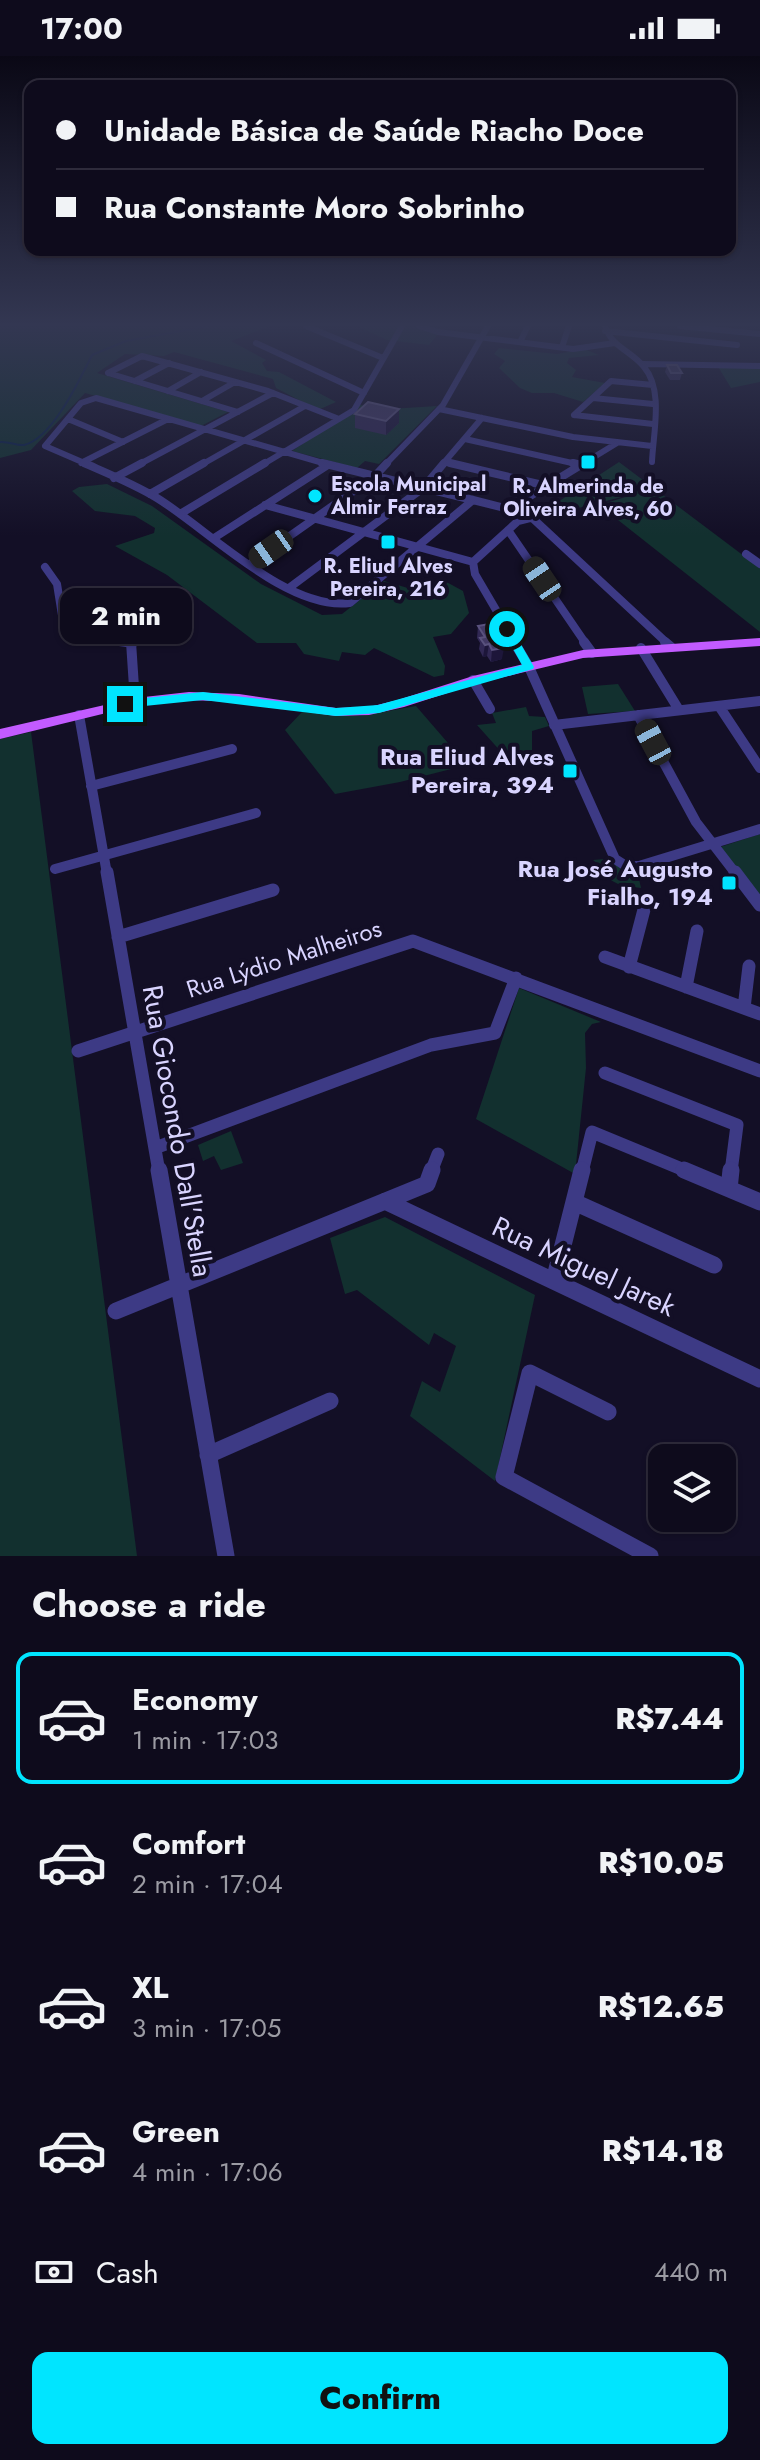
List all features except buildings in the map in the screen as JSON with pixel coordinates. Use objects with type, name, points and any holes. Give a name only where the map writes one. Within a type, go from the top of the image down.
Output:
[{"type":"main road","points":[[0,734],[135,702],[203,696],[355,712],[391,707],[473,680],[592,653],[760,642]]},
{"type":"street","points":[[185,396],[238,412]]},
{"type":"street","points":[[202,401],[211,396]]},
{"type":"street","points":[[114,478],[267,396]]},
{"type":"street","points":[[280,396],[339,419]]},
{"type":"street","points":[[180,514],[354,410],[362,396]]},
{"type":"street","points":[[250,564],[375,476],[439,409],[447,396]]},
{"type":"street","points":[[652,462],[653,396]]},
{"type":"street","points":[[473,500],[350,603],[338,607],[289,588],[150,494],[45,446],[84,401],[92,398],[328,465],[375,476],[423,488],[473,500],[509,509],[538,521],[671,647]]},
{"type":"street","points":[[653,404],[593,398],[574,415],[653,424]]},
{"type":"street","points":[[150,494],[305,406]]},
{"type":"street","points":[[439,409],[564,436],[652,446]]},
{"type":"street","points":[[289,588],[423,488],[482,418]]},
{"type":"street","points":[[68,419],[123,442]]},
{"type":"street","points":[[81,463],[168,419]]},
{"type":"street","points":[[465,439],[581,465]]},
{"type":"street","points":[[509,509],[617,443]]},
{"type":"street","points":[[445,462],[547,486]]},
{"type":"street","points":[[214,538],[328,465]]},
{"type":"street","points":[[265,505],[473,562]]},
{"type":"street","points":[[509,509],[517,513],[518,521]]},
{"type":"street","points":[[473,562],[518,521],[526,517],[538,521]]},
{"type":"street","points":[[508,530],[592,653]]},
{"type":"street","points":[[746,554],[760,564]]},
{"type":"street","points":[[473,562],[475,574],[529,667],[607,846],[620,863],[639,866],[760,829]]},
{"type":"street","points":[[45,567],[57,584],[65,634],[133,642],[135,702]]},
{"type":"street","points":[[641,648],[679,710]]},
{"type":"street","points":[[473,680],[490,709]]},
{"type":"street","points":[[554,725],[760,701]]},
{"type":"street","points":[[719,706],[760,768]]},
{"type":"street","name":"Rua Giocondo Dall'Stella","points":[[79,715],[226,1556]]},
{"type":"street","points":[[638,715],[711,844],[760,905]]},
{"type":"street","points":[[91,786],[232,749]]},
{"type":"street","points":[[55,869],[256,813]]},
{"type":"street","points":[[118,937],[273,890]]},
{"type":"street","points":[[629,967],[646,902]]},
{"type":"street","points":[[686,987],[697,931]]},
{"type":"street","name":"Rua Lýdio Malheiros","points":[[78,1051],[413,941],[516,978]]},
{"type":"street","points":[[605,957],[760,1014]]},
{"type":"street","points":[[744,1008],[749,966]]},
{"type":"street","points":[[155,1148],[431,1045],[495,1033],[516,978],[760,1071]]},
{"type":"street","points":[[605,1073],[737,1125],[729,1189]]},
{"type":"street","points":[[554,1281],[592,1132],[760,1202]]},
{"type":"street","points":[[116,1311],[427,1184],[438,1154]]},
{"type":"street","name":"Rua Miguel Jarek","points":[[385,1201],[760,1379]]},
{"type":"street","points":[[574,1202],[714,1265]]},
{"type":"street","points":[[608,1412],[530,1373],[504,1477],[650,1556]]},
{"type":"street","points":[[208,1455],[330,1401]]},
{"type":"green space","points":[[0,396],[82,396],[31,450],[0,458]]},
{"type":"green space","points":[[96,396],[174,396],[228,412],[201,426]]},
{"type":"green space","points":[[291,396],[325,396],[336,402],[318,410]]},
{"type":"green space","points":[[564,396],[590,396],[583,402]]},
{"type":"green space","points":[[360,405],[389,409],[437,406],[379,464],[365,461],[357,468],[292,451]]},
{"type":"green space","points":[[619,462],[760,568],[760,632],[599,505],[649,490],[551,515],[544,511]]},
{"type":"green space","points":[[107,484],[152,506],[261,584],[322,615],[342,614],[384,581],[418,591],[441,579],[463,591],[469,613],[451,634],[433,637],[445,666],[444,675],[434,677],[374,648],[365,655],[342,652],[339,661],[304,654],[296,643],[257,643],[167,575],[115,546],[154,533],[155,528],[135,516],[95,511],[72,491],[79,487]]},
{"type":"green space","points":[[618,684],[635,711],[588,714],[582,687]]},
{"type":"green space","points":[[416,706],[467,765],[335,794],[285,730],[302,712],[360,716]]},
{"type":"green space","points":[[526,707],[529,716],[545,717],[549,726],[532,731],[532,750],[503,754],[477,725],[496,723],[492,713]]},
{"type":"green space","points":[[31,732],[137,1556],[0,1556],[0,739]]},
{"type":"green space","points":[[760,834],[760,902],[717,848]]},
{"type":"green space","points":[[605,859],[639,879],[641,888],[620,885],[599,874],[600,866],[593,860]]},
{"type":"green space","points":[[519,988],[601,1022],[592,1024],[585,1033],[586,1068],[575,1174],[476,1119]]},
{"type":"green space","points":[[231,1131],[243,1163],[221,1170],[214,1156],[203,1161],[198,1145]]},
{"type":"green space","points":[[385,1217],[535,1295],[495,1481],[410,1416],[422,1381],[440,1392],[456,1346],[434,1333],[429,1345],[357,1290],[345,1294],[330,1238]]},
{"type":"waterway","points":[[0,442],[24,445],[34,440],[55,420],[70,396]]},
{"type":"place","name":"R. Almerinda de Oliveira Alves, 60","points":[[588,462]]},
{"type":"place","name":"Escola Municipal Almir Ferraz","points":[[315,496]]},
{"type":"place","name":"R. Eliud Alves Pereira, 216","points":[[388,542]]},
{"type":"place","name":"Rua Eliud Alves Pereira, 394","points":[[570,771]]},
{"type":"place","name":"Rua José Augusto Fialho, 194","points":[[729,883]]},
{"type":"route","points":[[125,704],[203,696],[336,712],[379,709],[473,680],[529,667],[507,629]]}]
